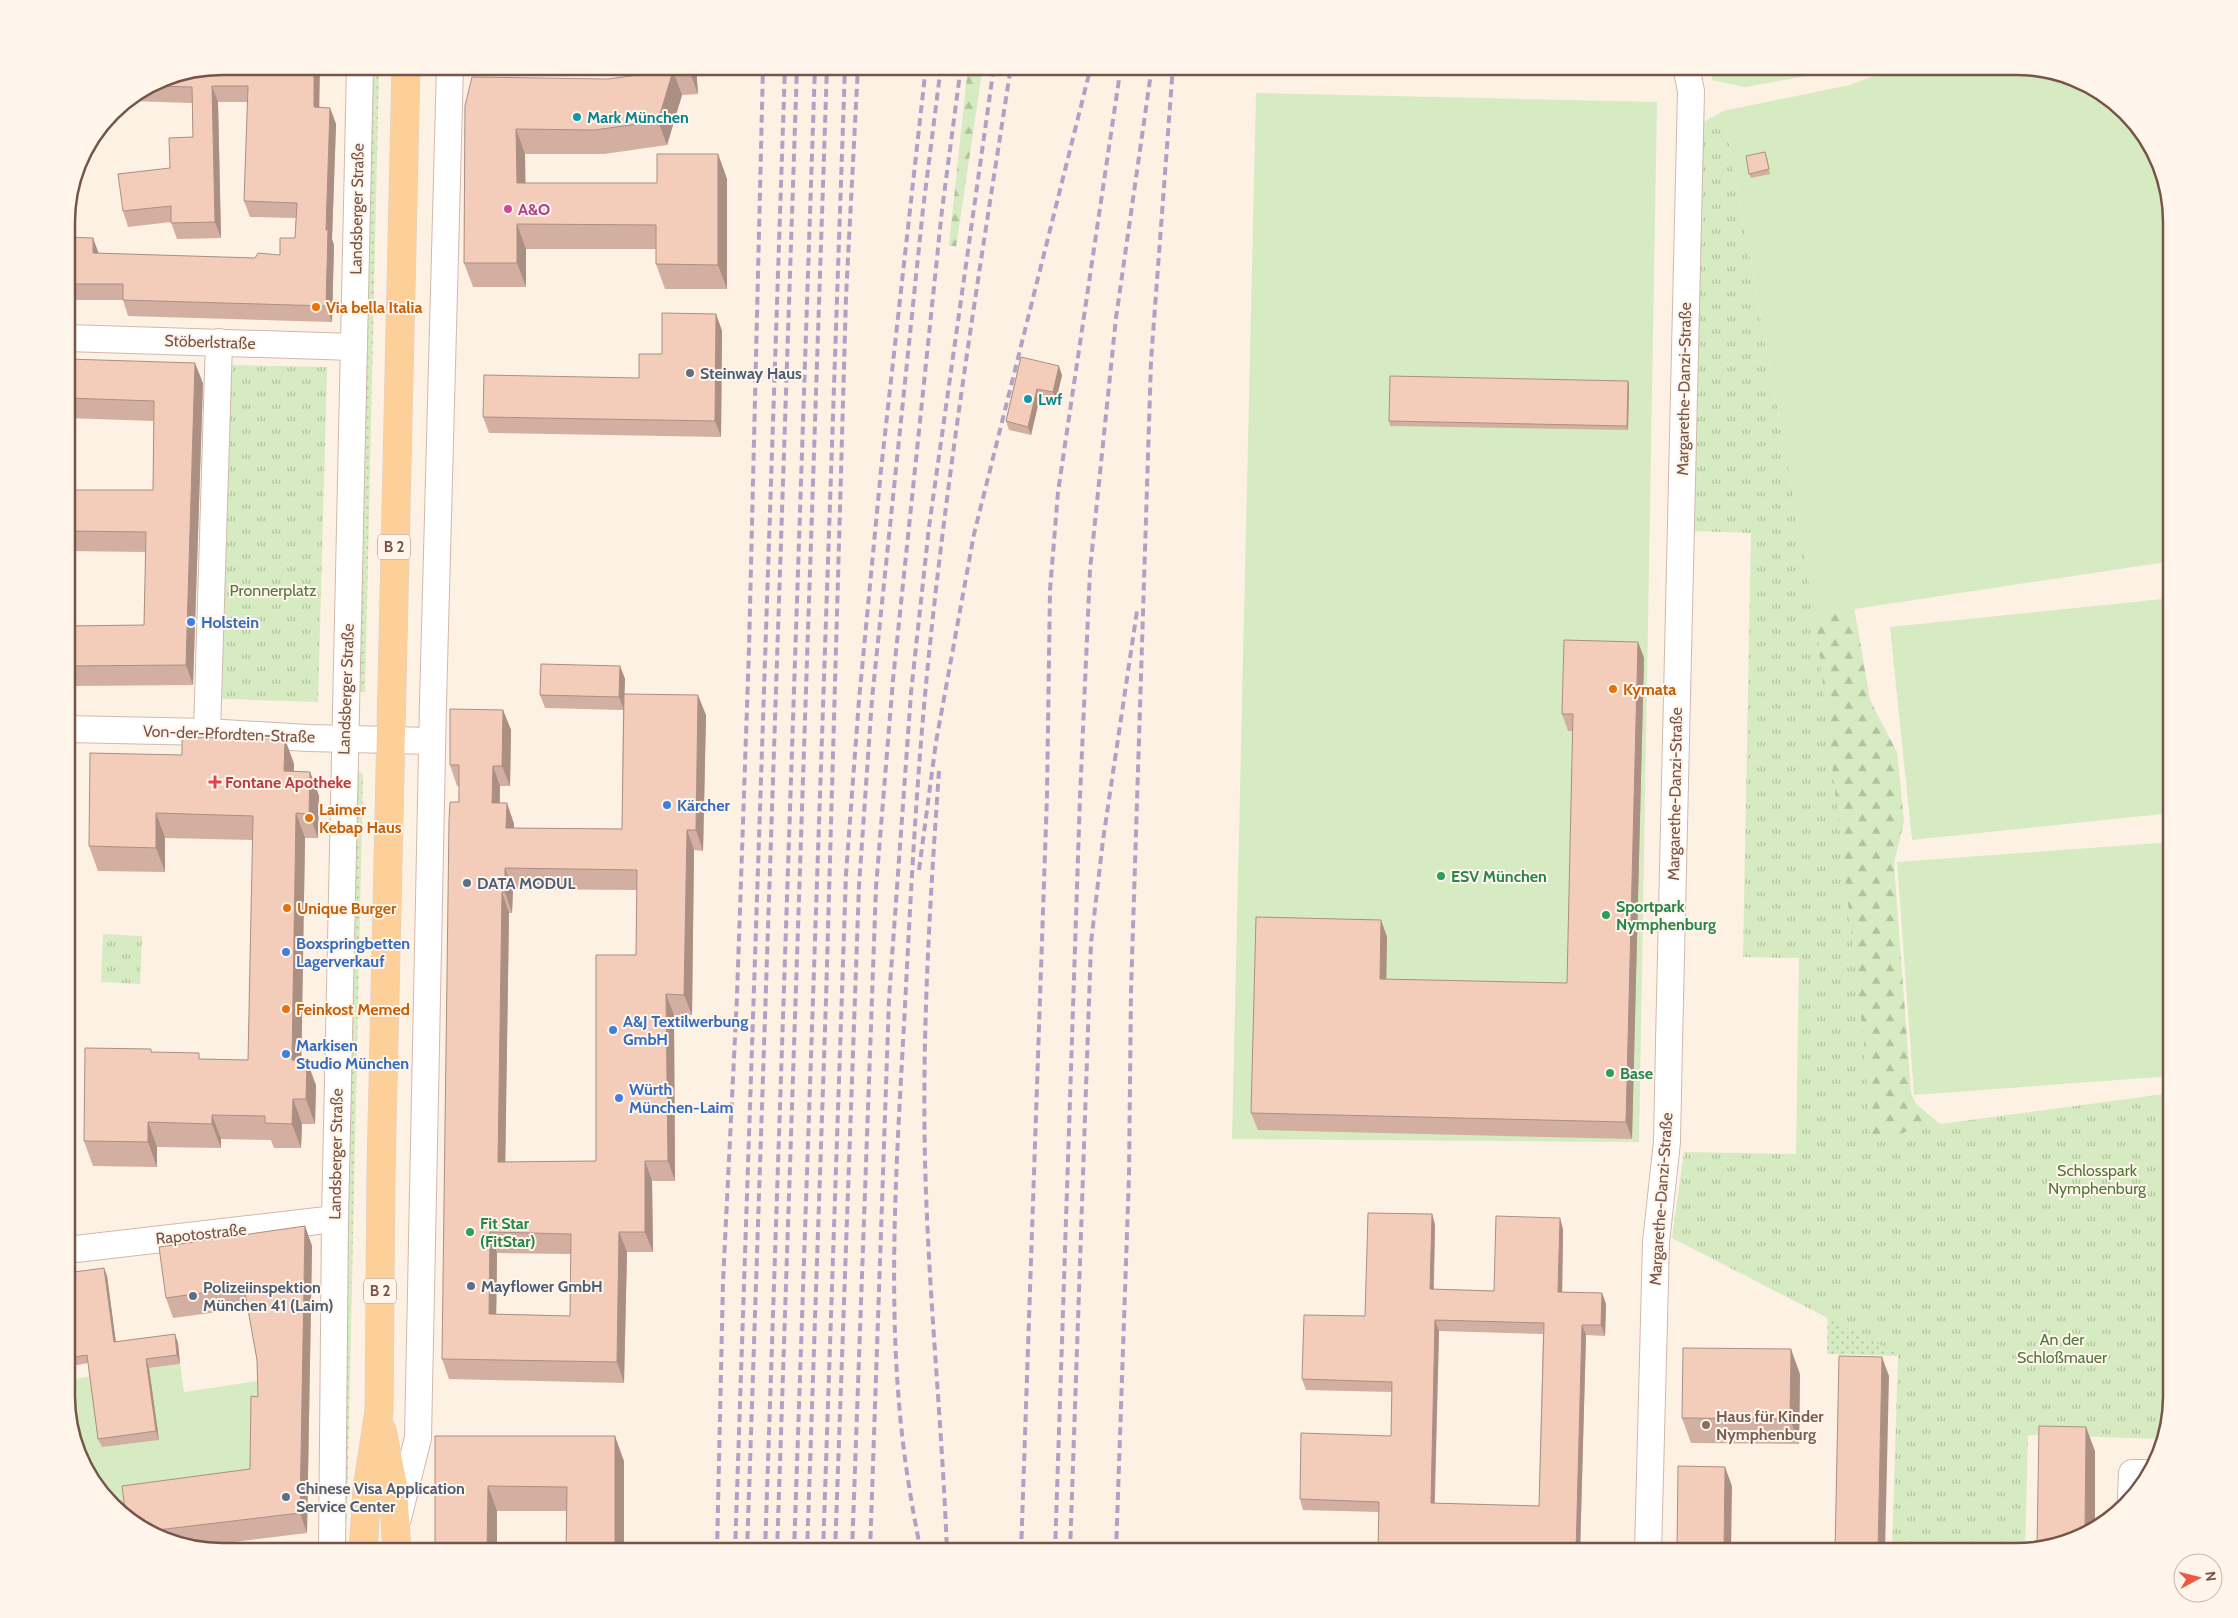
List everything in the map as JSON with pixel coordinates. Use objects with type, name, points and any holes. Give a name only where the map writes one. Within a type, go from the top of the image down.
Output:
[{"type":"main road","name":"B 2","points":[[364,1543],[367,1489],[379,1411],[381,1171],[406,75]]},
{"type":"main road","name":"B 2","points":[[379,1411],[393,1486],[396,1540]]},
{"type":"street","name":"Landsberger Straße","points":[[332,1543],[335,1219],[360,75]]},
{"type":"street","points":[[396,1540],[418,1438],[432,740],[450,75]]},
{"type":"street","name":"Margarethe-Danzi-Straße","points":[[1648,1543],[1656,1242],[1667,1142],[1691,91],[1688,75]]},
{"type":"street","name":"Stöberlstraße","points":[[75,338],[354,347]]},
{"type":"street","points":[[207,732],[219,342]]},
{"type":"street","name":"Von-der-Pfordten-Straße","points":[[75,729],[207,732],[391,740]]},
{"type":"street","points":[[391,740],[432,740]]},
{"type":"street","name":"Rapotostraße","points":[[75,1249],[335,1219]]},
{"type":"street","points":[[2131,1488],[2132,1473],[2141,1473]]},
{"type":"green space","points":[[373,75],[379,75],[365,692],[358,692]]},
{"type":"green space","points":[[967,75],[982,75],[956,247],[949,245]]},
{"type":"green space","points":[[1711,75],[1812,75],[1745,87],[1712,80]]},
{"type":"green space","points":[[1877,75],[2035,76],[2072,86],[2090,95],[2106,105],[2133,132],[2148,157],[2158,184],[2162,203],[2163,562],[1815,615],[1723,111],[1850,85]]},
{"type":"green space","name":"ESV München","points":[[1256,93],[1657,102],[1639,1142],[1232,1139]]},
{"type":"green space","points":[[1723,111],[1815,615],[1865,1052],[1870,1143],[1925,1126],[2163,1094],[2163,1406],[2156,1439],[2028,1435],[2025,1543],[1892,1543],[1898,1354],[1672,1238],[1684,1152],[1796,1154],[1799,958],[1743,957],[1751,533],[1691,531],[1700,124]]},
{"type":"green space","name":"Pronnerplatz","points":[[231,365],[327,367],[318,702],[222,699]]},
{"type":"green space","points":[[1797,540],[1848,571],[1870,700],[1897,752],[1904,822],[1894,863],[1911,1093],[1916,1104],[1944,1127],[1897,1148],[1862,1143]]},
{"type":"green space","points":[[2163,599],[2163,814],[1912,840],[1890,627]]},
{"type":"green space","points":[[360,772],[363,775],[347,1513],[345,1543],[339,1543],[357,774]]},
{"type":"green space","points":[[2163,843],[2163,1077],[1914,1095],[1897,862]]},
{"type":"green space","points":[[103,934],[142,936],[140,984],[101,982]]},
{"type":"green space","points":[[1875,1210],[1901,1356],[1827,1354],[1828,1305]]},
{"type":"green space","points":[[180,1364],[184,1392],[265,1380],[258,1482],[138,1517],[105,1486],[86,1452],[78,1425],[75,1406],[75,1379]]},
{"type":"building","points":[[314,75],[314,107],[330,108],[326,230],[328,230],[326,306],[123,300],[123,284],[75,284],[75,237],[93,238],[93,253],[255,258],[258,253],[280,255],[280,238],[295,238],[297,203],[244,201],[248,86],[212,86],[215,222],[171,223],[171,206],[123,211],[118,174],[170,168],[169,138],[193,137],[192,87],[166,86],[203,76]]},
{"type":"building","points":[[638,75],[672,75],[658,121],[595,130],[516,129],[517,183],[657,183],[657,154],[718,154],[718,265],[656,264],[656,225],[517,224],[517,263],[464,263],[465,106],[472,77],[608,79]]},
{"type":"building","points":[[1765,152],[1769,169],[1749,174],[1746,156]]},
{"type":"building","points":[[662,313],[716,314],[715,421],[483,417],[484,375],[639,378],[639,354],[662,354]]},
{"type":"building","name":"Lwf","points":[[1021,357],[1059,366],[1053,392],[1037,389],[1028,427],[1006,421]]},
{"type":"building","points":[[75,359],[195,363],[186,665],[75,666],[75,626],[144,625],[146,532],[75,531],[75,490],[153,490],[154,401],[75,398]]},
{"type":"building","points":[[1390,376],[1628,381],[1627,426],[1389,421]]},
{"type":"building","name":"Sportpark Nymphenburg","points":[[1564,640],[1638,642],[1626,1122],[1251,1113],[1256,917],[1381,920],[1380,979],[1567,983],[1573,714],[1562,714]]},
{"type":"building","points":[[541,664],[620,666],[619,697],[540,695]]},
{"type":"building","points":[[624,694],[698,695],[696,830],[687,830],[684,995],[666,994],[668,1161],[645,1161],[645,1232],[619,1232],[617,1362],[442,1359],[449,821],[450,802],[459,802],[459,765],[450,765],[450,709],[503,710],[502,766],[493,766],[492,803],[507,803],[506,828],[622,829]],"holes":[[[505,868],[637,870],[636,955],[596,955],[596,1161],[498,1162],[502,892],[505,892]],[[490,1232],[571,1234],[570,1316],[489,1314]]]},
{"type":"building","points":[[182,737],[285,739],[284,771],[310,772],[309,814],[296,813],[292,1060],[307,1061],[306,1099],[293,1099],[292,1124],[265,1123],[265,1116],[212,1115],[212,1124],[148,1122],[148,1142],[84,1141],[85,1048],[151,1049],[151,1052],[199,1053],[199,1059],[248,1060],[253,816],[156,813],[156,848],[89,846],[90,753],[182,755]]},
{"type":"building","points":[[1368,1213],[1432,1214],[1430,1289],[1494,1291],[1496,1216],[1560,1218],[1558,1292],[1602,1293],[1601,1325],[1582,1325],[1576,1543],[1378,1543],[1379,1502],[1300,1499],[1301,1433],[1391,1436],[1392,1382],[1302,1379],[1304,1315],[1365,1316]],"holes":[[[1435,1320],[1544,1323],[1539,1506],[1431,1503]]]},
{"type":"building","points":[[305,1226],[300,1513],[161,1530],[132,1513],[125,1506],[122,1486],[250,1469],[251,1396],[258,1397],[257,1360],[244,1287],[166,1298],[159,1247]]},
{"type":"building","points":[[104,1268],[114,1342],[175,1334],[177,1355],[146,1359],[156,1431],[98,1439],[87,1355],[75,1357],[75,1272]]},
{"type":"building","points":[[1683,1348],[1791,1349],[1790,1419],[1682,1418]]},
{"type":"building","points":[[1839,1356],[1882,1357],[1878,1543],[1835,1543]]},
{"type":"building","points":[[2039,1426],[2086,1427],[2085,1526],[2054,1538],[2037,1542]]},
{"type":"building","points":[[435,1436],[615,1436],[615,1543],[566,1543],[567,1487],[488,1486],[487,1543],[435,1543]]},
{"type":"building","points":[[1678,1466],[1725,1467],[1724,1543],[1677,1543]]},
{"type":"railway","points":[[717,1543],[723,1282],[737,996],[749,649],[763,75]]},
{"type":"railway","points":[[735,1543],[785,75]]},
{"type":"railway","points":[[747,1543],[797,75]]},
{"type":"railway","points":[[765,1543],[815,75]]},
{"type":"railway","points":[[777,1543],[827,75]]},
{"type":"railway","points":[[794,1543],[845,75]]},
{"type":"railway","points":[[807,1543],[826,1000],[846,297],[858,75]]},
{"type":"railway","points":[[823,1543],[846,874],[859,700],[881,470],[925,75]]},
{"type":"railway","points":[[835,1543],[859,886],[872,699],[923,209],[940,75]]},
{"type":"railway","points":[[852,1543],[876,887],[893,680],[942,210],[960,75]]},
{"type":"railway","points":[[870,1543],[889,999],[911,693],[929,527],[993,75]]},
{"type":"railway","points":[[919,1543],[901,1422],[894,1304],[897,1155],[912,874],[925,698],[946,506],[966,359],[1010,75]]},
{"type":"railway","points":[[919,870],[936,742],[974,534],[1089,75]]},
{"type":"railway","points":[[1021,1543],[1047,795],[1050,590],[1058,492],[1120,75]]},
{"type":"railway","points":[[1055,1543],[1080,797],[1090,570],[1116,318],[1151,75]]},
{"type":"railway","points":[[1116,1543],[1129,1175],[1131,991],[1151,361],[1172,75]]},
{"type":"railway","points":[[1070,1543],[1091,943],[1103,840],[1137,611]]},
{"type":"railway","points":[[939,771],[928,965],[924,1111],[929,1257],[947,1543]]},
{"type":"place","name":"Mark München","points":[[577,117]]},
{"type":"place","name":"A&O","points":[[508,209]]},
{"type":"place","name":"Via bella Italia","points":[[316,307]]},
{"type":"place","name":"Steinway Haus","points":[[690,373]]},
{"type":"place","name":"Lwf","points":[[1028,399]]},
{"type":"place","name":"Holstein","points":[[191,622]]},
{"type":"place","name":"Kymata","points":[[1613,689]]},
{"type":"place","name":"Fontane Apotheke","points":[[215,782]]},
{"type":"place","name":"Kärcher","points":[[667,805]]},
{"type":"place","name":"Laimer Kebap Haus","points":[[309,818]]},
{"type":"place","name":"ESV München","points":[[1441,876]]},
{"type":"place","name":"DATA MODUL","points":[[467,883]]},
{"type":"place","name":"Unique Burger","points":[[287,908]]},
{"type":"place","name":"Sportpark Nymphenburg","points":[[1606,915]]},
{"type":"place","name":"Boxspringbetten Lagerverkauf","points":[[286,952]]},
{"type":"place","name":"Feinkost Memed","points":[[286,1009]]},
{"type":"place","name":"A&J Textilwerbung GmbH","points":[[613,1030]]},
{"type":"place","name":"Markisen Studio München","points":[[286,1054]]},
{"type":"place","name":"Base","points":[[1610,1073]]},
{"type":"place","name":"Würth München-Laim","points":[[619,1098]]},
{"type":"place","name":"Fit Star (FitStar)","points":[[470,1232]]},
{"type":"place","name":"Mayflower GmbH","points":[[471,1286]]},
{"type":"place","name":"Polizeiinspektion München 41 (Laim)","points":[[193,1296]]},
{"type":"place","name":"Haus für Kinder Nymphenburg","points":[[1706,1425]]},
{"type":"place","name":"Chinese Visa Application Service Center","points":[[286,1497]]},
{"type":"park label","name":"Schlosspark Nymphenburg","points":[[2097,1179]]},
{"type":"park label","name":"An der Schloßmauer","points":[[2062,1348]]}]
